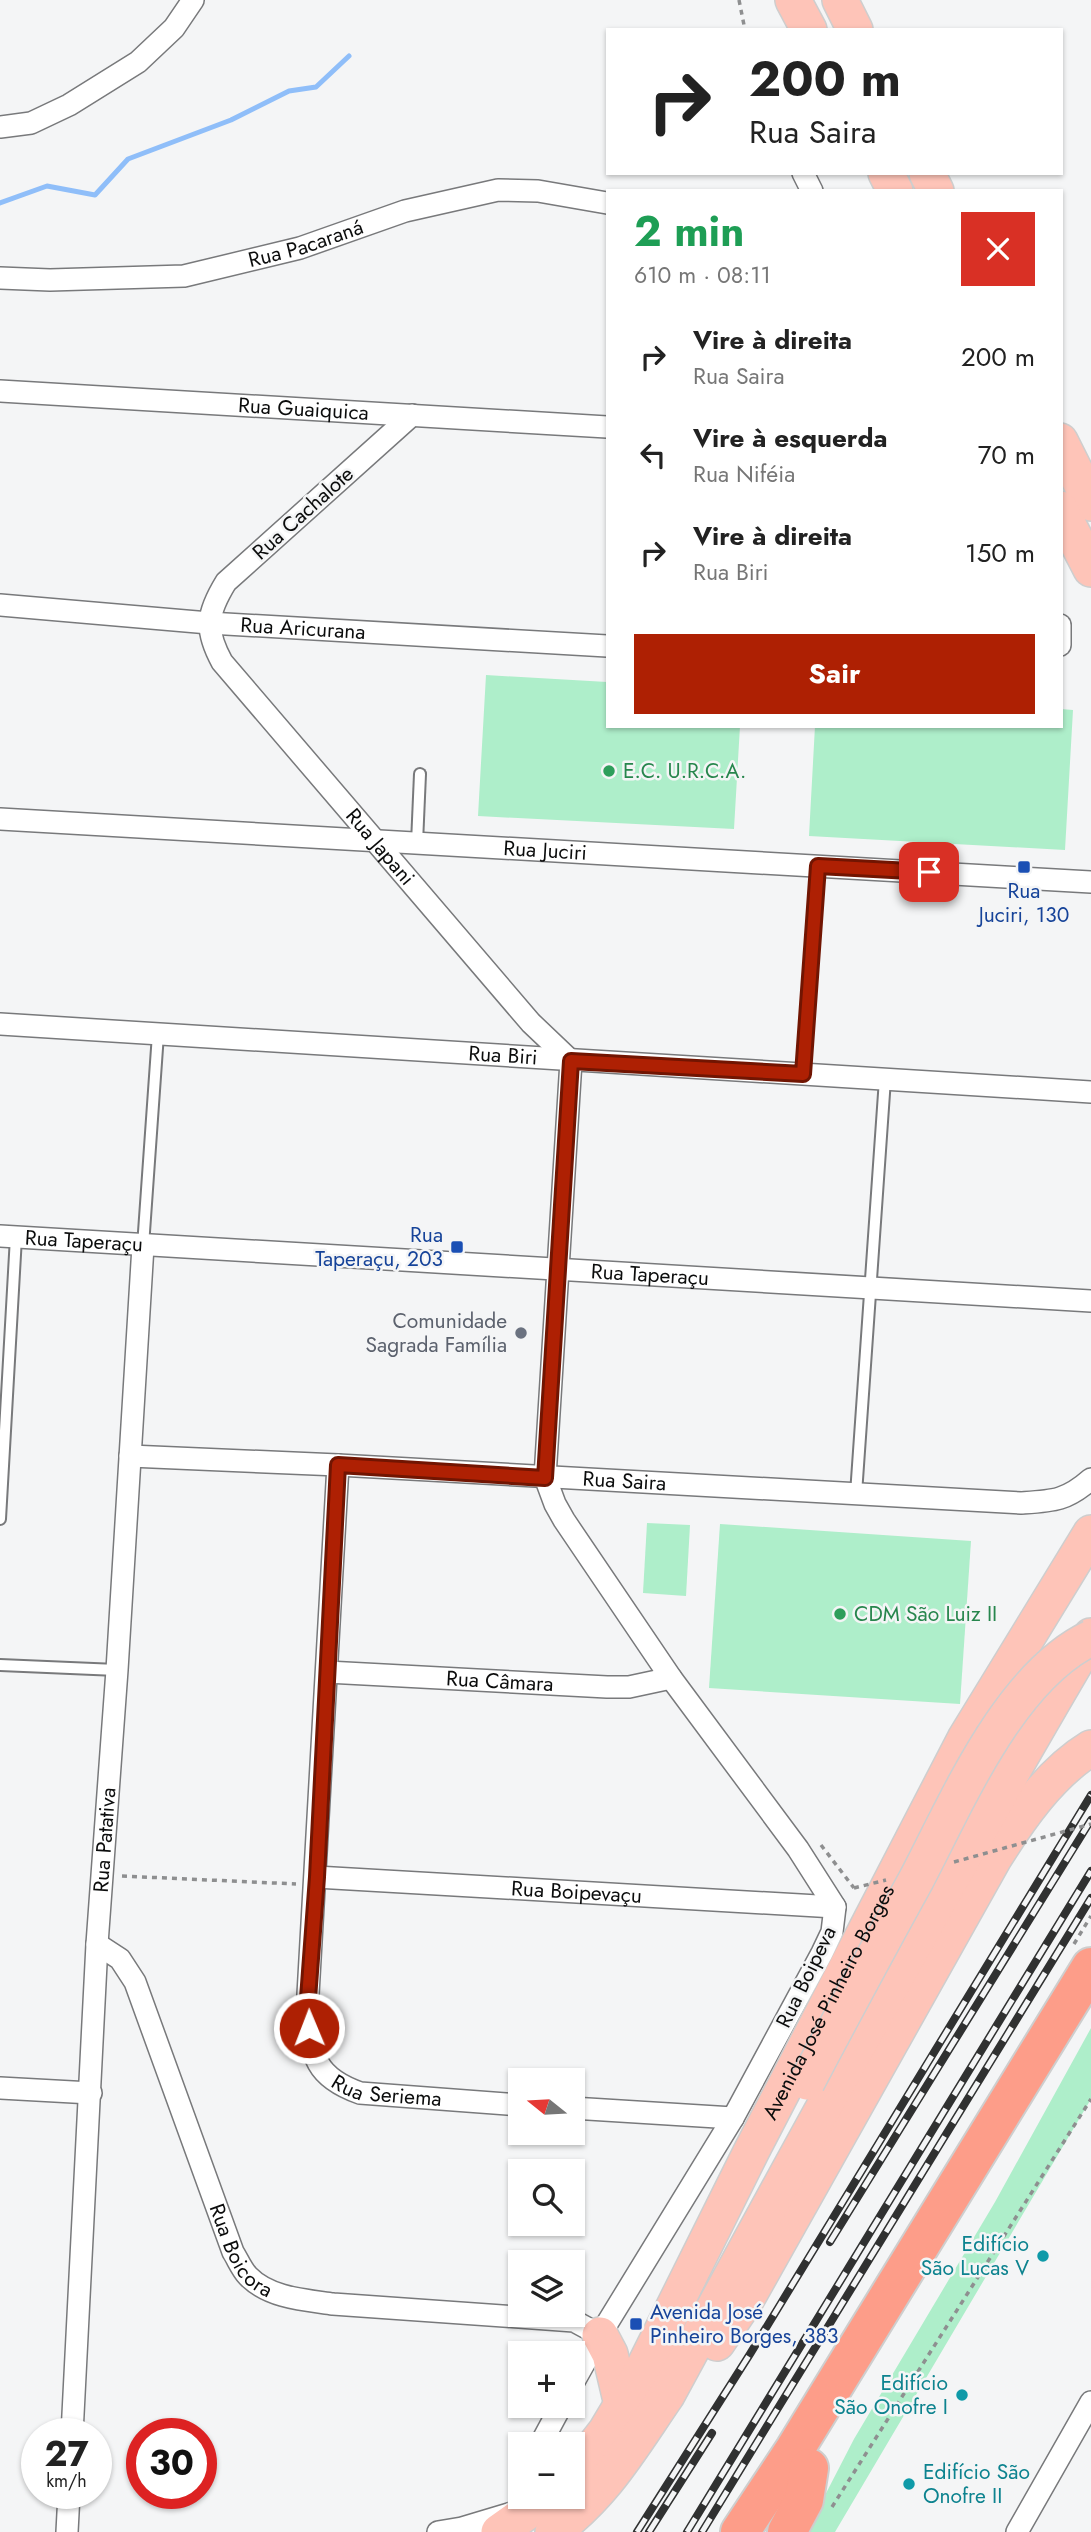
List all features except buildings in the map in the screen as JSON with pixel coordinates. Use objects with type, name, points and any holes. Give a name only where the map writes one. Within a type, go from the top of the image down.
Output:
[{"type":"highway","points":[[740,2532],[795,2449],[1091,1967]]},
{"type":"highway","points":[[770,2532],[1091,2012]]},
{"type":"highway","points":[[787,2532],[804,2500],[809,2468]]},
{"type":"main road","points":[[793,0],[808,28]]},
{"type":"main road","points":[[840,0],[854,28]]},
{"type":"main road","points":[[1063,447],[1091,503]]},
{"type":"main road","points":[[1063,515],[1091,569]]},
{"type":"main road","name":"Avenida José Pinheiro Borges","points":[[585,2459],[601,2439],[642,2371],[725,2204],[965,1740],[1091,1533]]},
{"type":"main road","points":[[725,2204],[755,2179],[976,1768],[1016,1703],[1052,1663],[1073,1646],[1091,1637]]},
{"type":"main road","name":"Avenida José Pinheiro Borges","points":[[547,2512],[596,2495],[637,2444],[667,2395],[843,2069],[976,1831],[1091,1637]]},
{"type":"main road","points":[[667,2395],[691,2378],[747,2300],[1012,1830],[1042,1792],[1079,1755],[1091,1748]]},
{"type":"main road","points":[[600,2335],[610,2354],[622,2405]]},
{"type":"main road","points":[[499,2532],[547,2512]]},
{"type":"street","points":[[0,127],[31,123],[69,105],[138,62],[174,28],[193,0]]},
{"type":"street","name":"Rua Pacaraná","points":[[0,278],[50,280],[184,276],[300,248],[405,211],[498,190],[538,191],[606,203]]},
{"type":"street","name":"Rua Guaiquica","points":[[0,391],[606,427]]},
{"type":"street","name":"Rua Cachalote","points":[[209,623],[214,603],[226,582],[412,415]]},
{"type":"street","name":"Rua Aricurana","points":[[0,605],[209,623],[606,646]]},
{"type":"street","name":"Rua Japani","points":[[209,623],[211,643],[222,662],[531,1023],[571,1061]]},
{"type":"street","name":"Rua Juciri","points":[[0,819],[1091,882]]},
{"type":"street","name":"Rua Biri","points":[[0,1024],[1091,1093]]},
{"type":"street","points":[[545,1478],[571,1061]]},
{"type":"street","name":"Rua Taperaçu","points":[[8,1237],[1091,1301]]},
{"type":"street","name":"Rua Patativa","points":[[73,2418],[97,1944],[144,1245]]},
{"type":"street","name":"Rua Saira","points":[[130,1457],[338,1465],[1021,1503],[1059,1501],[1084,1485]]},
{"type":"street","name":"Rua Seriema","points":[[338,1465],[307,2012],[310,2044],[321,2069],[339,2085],[360,2093],[508,2104]]},
{"type":"street","name":"Rua Boipeva","points":[[545,1478],[564,1520],[671,1678],[798,1849],[835,1907],[832,1932],[822,1953],[733,2118],[585,2362]]},
{"type":"street","name":"Rua Câmara","points":[[327,1672],[607,1687],[629,1687],[671,1678]]},
{"type":"street","name":"Rua Boipevaçu","points":[[316,1881],[835,1907]]},
{"type":"street","name":"Rua Boicora","points":[[97,1944],[120,1959],[135,1982],[233,2252],[248,2277],[265,2288],[293,2299],[574,2321],[600,2335]]},
{"type":"street","points":[[0,2088],[91,2093]]},
{"type":"street","points":[[585,2109],[733,2118]]},
{"type":"street","points":[[1017,2532],[1091,2403]]},
{"type":"street","points":[[67,2532],[68,2509]]},
{"type":"street","points":[[438,2532],[547,2512]]},
{"type":"lane","points":[[417,843],[420,774]]},
{"type":"lane","points":[[803,1074],[818,866]]},
{"type":"lane","points":[[144,1245],[158,1034]]},
{"type":"lane","points":[[856,1494],[885,1079]]},
{"type":"lane","points":[[0,1520],[8,1237]]},
{"type":"lane","points":[[0,1665],[117,1670]]},
{"type":"path","points":[[739,0],[745,28]]},
{"type":"path","points":[[949,1863],[1091,1824]]},
{"type":"path","points":[[102,1875],[316,1881]]},
{"type":"path","points":[[854,1888],[887,1880]]},
{"type":"path","points":[[831,2509],[1091,2099]]},
{"type":"green space","name":"E.C. U.R.C.A.","points":[[486,675],[606,682],[606,728],[740,728],[734,829],[478,816]]},
{"type":"green space","points":[[1063,709],[1073,710],[1065,850],[809,836],[815,728],[1063,728]]},
{"type":"green space","points":[[647,1523],[690,1525],[686,1596],[643,1593]]},
{"type":"green space","name":"CDM São Luiz II","points":[[720,1524],[971,1541],[960,1704],[709,1688]]},
{"type":"green space","points":[[1091,2028],[1091,2099],[835,2532],[806,2532],[854,2439],[995,2202]]},
{"type":"waterway","points":[[0,203],[47,186],[95,195],[128,159],[231,120],[289,91],[316,87],[349,56]]},
{"type":"railway","points":[[637,2532],[750,2354],[1091,1795]]},
{"type":"railway","points":[[830,2242],[1091,1820]]},
{"type":"railway","points":[[687,2532],[1091,1871]]},
{"type":"railway","points":[[702,2532],[1091,1898]]},
{"type":"railway","points":[[649,2532],[712,2433]]},
{"type":"place","name":"E.C. U.R.C.A.","points":[[609,771]]},
{"type":"place","name":"Rua Juciri, 130","points":[[1024,867]]},
{"type":"place","name":"Rua Taperaçu, 203","points":[[457,1247]]},
{"type":"place","name":"Comunidade Sagrada Família","points":[[521,1333]]},
{"type":"place","name":"CDM São Luiz II","points":[[840,1614]]},
{"type":"place","name":"Edifício São Lucas V","points":[[1043,2256]]},
{"type":"place","name":"Avenida José Pinheiro Borges, 383","points":[[636,2324]]},
{"type":"place","name":"Edifício São Onofre I","points":[[962,2395]]},
{"type":"place","name":"Edifício São Onofre II","points":[[909,2484]]},
{"type":"route","points":[[309,2028],[307,2012],[317,1877],[338,1465],[545,1478],[571,1061],[803,1074],[818,866],[929,872]]}]
